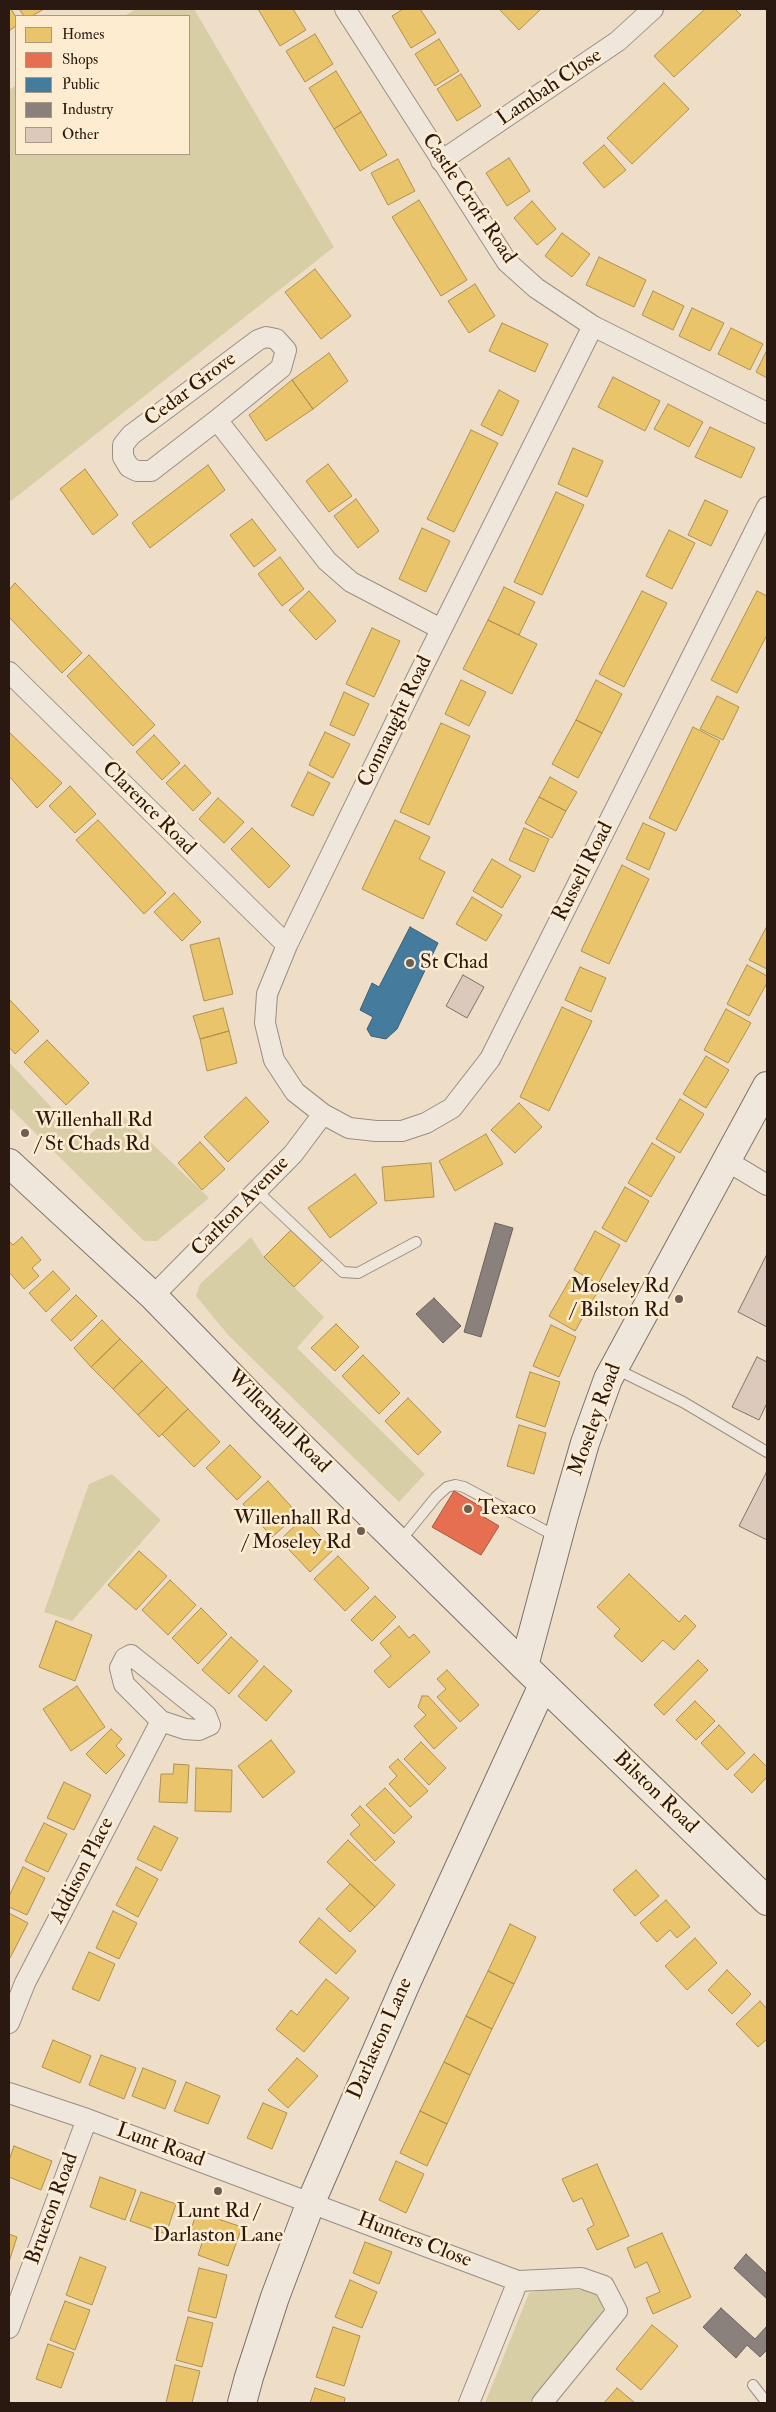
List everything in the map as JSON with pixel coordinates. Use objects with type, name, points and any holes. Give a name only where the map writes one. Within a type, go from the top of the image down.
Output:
[{"type":"street","name":"Castle Croft Road","points":[[345,9],[506,262],[536,288],[592,326],[767,413]]},
{"type":"street","name":"Lambah Close","points":[[442,160],[618,41],[653,9]]},
{"type":"street","name":"Connaught Road","points":[[323,1114],[295,1092],[274,1060],[265,1023],[267,994],[287,945],[441,629],[592,326]]},
{"type":"street","name":"Cedar Grove","points":[[266,337],[276,338],[286,350],[281,368],[217,420],[151,471],[137,471],[129,467],[123,458],[123,445],[131,435],[258,340],[266,337]]},
{"type":"street","name":"Cedar Grove","points":[[217,420],[327,561],[350,582],[441,629]]},
{"type":"street","name":"Russell Road","points":[[323,1114],[349,1128],[376,1131],[402,1131],[426,1123],[452,1108],[490,1058],[767,507]]},
{"type":"street","name":"Clarence Road","points":[[9,672],[287,945]]},
{"type":"street","name":"Moseley Road","points":[[524,1666],[558,1538],[586,1443],[613,1367],[767,1086]]},
{"type":"street","name":"Carlton Avenue","points":[[153,1296],[293,1154],[323,1114]]},
{"type":"street","points":[[727,1161],[767,1185]]},
{"type":"street","name":"Willenhall Road","points":[[9,1163],[153,1296],[399,1543],[544,1685]]},
{"type":"street","name":"Bilston Road","points":[[544,1685],[767,1901]]},
{"type":"street","name":"Darlaston Lane","points":[[242,2403],[276,2297],[311,2202],[407,1981],[544,1685]]},
{"type":"street","name":"Addison Place","points":[[9,2023],[25,1983],[161,1721]]},
{"type":"street","name":"Lunt Road","points":[[9,2093],[86,2119],[311,2202]]},
{"type":"street","name":"Brueton Road","points":[[9,2328],[86,2119]]},
{"type":"street","name":"Hunters Close","points":[[311,2202],[518,2281],[582,2278],[604,2286],[617,2311],[542,2403]]},
{"type":"street","points":[[470,2403],[518,2281]]},
{"type":"lane","points":[[257,1191],[343,1272],[358,1274],[416,1242]]},
{"type":"lane","points":[[613,1367],[683,1402],[767,1452]]},
{"type":"lane","points":[[399,1543],[436,1497],[447,1487],[456,1484],[464,1486],[558,1538]]},
{"type":"lane","points":[[753,2385],[767,2403]]},
{"type":"shaded area","points":[[136,9],[194,9],[334,247],[11,501],[9,497],[9,90],[15,86],[15,155],[190,155],[190,15],[126,15]]},
{"type":"shaded area","points":[[9,1062],[83,1141],[117,1110],[209,1198],[157,1241],[144,1241],[9,1107]]},
{"type":"shaded area","points":[[251,1237],[264,1257],[324,1317],[297,1348],[425,1474],[399,1502],[229,1336],[196,1296],[200,1284]]},
{"type":"shaded area","points":[[112,1474],[161,1520],[72,1621],[44,1612],[89,1484]]},
{"type":"shaded area","points":[[544,2290],[585,2290],[599,2296],[604,2306],[601,2316],[529,2403],[485,2403],[529,2293]]},
{"type":"building: Homes","points":[[9,9],[11,9],[15,15],[15,27],[9,31]]},
{"type":"building: Homes","points":[[19,9],[44,9],[34,15],[23,15]]},
{"type":"building: Homes","points":[[258,9],[293,9],[306,30],[280,46]]},
{"type":"building: Homes","points":[[403,9],[420,9],[436,33],[411,48],[392,16]]},
{"type":"building: Homes","points":[[499,9],[541,9],[519,30]]},
{"type":"building: Homes","points":[[705,9],[735,9],[741,15],[674,77],[654,56]]},
{"type":"building: Homes","points":[[315,34],[333,64],[305,82],[286,51]]},
{"type":"building: Homes","points":[[439,39],[459,71],[435,86],[415,54]]},
{"type":"building: Homes","points":[[336,71],[361,112],[334,129],[309,88]]},
{"type":"building: Homes","points":[[461,74],[481,106],[457,121],[437,89]]},
{"type":"building: Homes","points":[[664,83],[689,109],[632,164],[607,138]]},
{"type":"building: Homes","points":[[361,112],[387,155],[360,171],[334,129]]},
{"type":"building: Homes","points":[[604,145],[626,170],[604,188],[583,163]]},
{"type":"building: Homes","points":[[509,158],[530,191],[507,206],[486,173]]},
{"type":"building: Homes","points":[[398,159],[415,191],[388,205],[371,173]]},
{"type":"building: Homes","points":[[419,200],[467,280],[441,296],[392,217]]},
{"type":"building: Homes","points":[[532,201],[556,229],[537,245],[514,218]]},
{"type":"building: Homes","points":[[562,233],[590,254],[572,277],[545,256]]},
{"type":"building: Homes","points":[[599,257],[646,280],[634,307],[586,285]]},
{"type":"building: Homes","points":[[315,269],[351,316],[321,339],[285,292]]},
{"type":"building: Homes","points":[[475,284],[495,316],[469,333],[448,301]]},
{"type":"building: Homes","points":[[653,291],[684,306],[673,330],[642,315]]},
{"type":"building: Homes","points":[[692,308],[724,323],[710,351],[679,336]]},
{"type":"building: Homes","points":[[502,323],[548,344],[535,372],[489,351]]},
{"type":"building: Homes","points":[[731,328],[763,344],[750,370],[718,354]]},
{"type":"building: Homes","points":[[767,350],[767,378],[756,372]]},
{"type":"building: Homes","points":[[329,353],[348,381],[313,409],[292,380]]},
{"type":"building: Homes","points":[[613,377],[660,401],[645,431],[598,407]]},
{"type":"building: Homes","points":[[292,380],[313,409],[266,441],[249,415]]},
{"type":"building: Homes","points":[[499,390],[519,401],[502,436],[481,425]]},
{"type":"building: Homes","points":[[668,404],[703,422],[689,447],[654,429]]},
{"type":"building: Homes","points":[[710,427],[755,448],[741,478],[695,457]]},
{"type":"building: Homes","points":[[471,430],[498,443],[454,532],[427,519]]},
{"type":"building: Homes","points":[[573,448],[603,461],[587,497],[558,484]]},
{"type":"building: Homes","points":[[328,464],[352,496],[329,512],[306,481]]},
{"type":"building: Homes","points":[[208,465],[225,490],[150,548],[132,523]]},
{"type":"building: Homes","points":[[85,469],[118,515],[93,535],[60,489]]},
{"type":"building: Homes","points":[[556,492],[584,505],[542,595],[514,582]]},
{"type":"building: Homes","points":[[356,499],[379,531],[358,548],[334,516]]},
{"type":"building: Homes","points":[[705,500],[728,511],[711,546],[688,535]]},
{"type":"building: Homes","points":[[252,519],[276,550],[254,567],[230,535]]},
{"type":"building: Homes","points":[[422,528],[450,541],[426,592],[399,579]]},
{"type":"building: Homes","points":[[669,530],[695,543],[672,589],[646,576]]},
{"type":"building: Homes","points":[[280,557],[304,589],[282,606],[258,574]]},
{"type":"building: Homes","points":[[15,583],[82,653],[62,673],[9,617],[9,590]]},
{"type":"building: Homes","points":[[504,587],[535,602],[519,635],[488,620]]},
{"type":"building: Homes","points":[[309,591],[336,621],[316,640],[289,610]]},
{"type":"building: Homes","points":[[642,591],[667,603],[624,687],[599,674]]},
{"type":"building: Homes","points":[[757,591],[767,596],[767,635],[737,693],[711,680]]},
{"type":"building: Homes","points":[[488,620],[537,644],[512,694],[463,669]]},
{"type":"building: Homes","points":[[372,628],[400,641],[374,697],[346,684]]},
{"type":"building: Homes","points":[[89,655],[155,725],[133,746],[67,676]]},
{"type":"building: Homes","points":[[461,680],[486,692],[469,726],[445,714]]},
{"type":"building: Homes","points":[[596,680],[622,694],[602,733],[576,720]]},
{"type":"building: Homes","points":[[344,692],[369,704],[354,736],[330,725]]},
{"type":"building: Homes","points":[[717,696],[739,707],[723,740],[700,729]]},
{"type":"building: Homes","points":[[576,720],[602,733],[578,778],[552,764]]},
{"type":"building: Homes","points":[[441,723],[470,736],[429,825],[400,812]]},
{"type":"building: Homes","points":[[693,727],[720,741],[676,831],[649,818]]},
{"type":"building: Homes","points":[[9,732],[62,783],[37,808],[9,776]]},
{"type":"building: Homes","points":[[325,732],[350,744],[333,778],[309,765]]},
{"type":"building: Homes","points":[[154,735],[180,763],[162,780],[136,752]]},
{"type":"building: Homes","points":[[185,765],[211,793],[193,811],[166,783]]},
{"type":"building: Homes","points":[[308,772],[330,783],[313,816],[291,806]]},
{"type":"building: Homes","points":[[550,777],[577,792],[566,811],[539,797]]},
{"type":"building: Homes","points":[[70,786],[96,814],[75,833],[49,806]]},
{"type":"building: Homes","points":[[539,797],[566,811],[552,838],[525,823]]},
{"type":"building: Homes","points":[[218,798],[244,822],[224,843],[199,819]]},
{"type":"building: Homes","points":[[98,820],[166,893],[144,914],[76,840]]},
{"type":"building: Homes","points":[[395,820],[430,837],[419,859],[445,872],[423,919],[362,889]]},
{"type":"building: Homes","points":[[643,823],[665,833],[649,870],[626,859]]},
{"type":"building: Homes","points":[[252,828],[290,866],[269,888],[231,849]]},
{"type":"building: Homes","points":[[524,828],[549,839],[534,872],[509,860]]},
{"type":"building: Homes","points":[[492,859],[521,876],[502,908],[473,891]]},
{"type":"building: Homes","points":[[622,865],[649,879],[609,964],[581,951]]},
{"type":"building: Homes","points":[[174,893],[201,922],[182,941],[154,912]]},
{"type":"building: Homes","points":[[472,897],[502,915],[486,941],[456,924]]},
{"type":"building: Homes","points":[[767,926],[767,969],[749,960]]},
{"type":"building: Homes","points":[[219,938],[233,994],[204,1001],[190,945]]},
{"type":"building: Homes","points":[[747,965],[767,976],[767,983],[749,1016],[727,1004]]},
{"type":"building: Homes","points":[[580,967],[606,978],[591,1012],[565,1000]]},
{"type":"building: Homes","points":[[9,999],[39,1031],[15,1054],[9,1047]]},
{"type":"building: Homes","points":[[562,1007],[592,1021],[549,1111],[520,1097]]},
{"type":"building: Homes","points":[[223,1008],[229,1031],[200,1039],[193,1016]]},
{"type":"building: Homes","points":[[726,1009],[751,1023],[728,1063],[704,1050]]},
{"type":"building: Homes","points":[[229,1031],[237,1063],[207,1071],[200,1039]]},
{"type":"building: Homes","points":[[47,1040],[89,1083],[66,1105],[24,1062]]},
{"type":"building: Homes","points":[[706,1056],[729,1070],[706,1108],[683,1094]]},
{"type":"building: Homes","points":[[246,1097],[269,1122],[228,1162],[204,1137]]},
{"type":"building: Homes","points":[[680,1099],[704,1114],[680,1153],[656,1139]]},
{"type":"building: Homes","points":[[519,1103],[542,1127],[515,1153],[491,1130]]},
{"type":"building: Homes","points":[[486,1134],[503,1164],[455,1191],[439,1161]]},
{"type":"building: Homes","points":[[200,1142],[225,1169],[202,1190],[178,1163]]},
{"type":"building: Homes","points":[[652,1143],[675,1157],[651,1197],[628,1183]]},
{"type":"building: Homes","points":[[431,1163],[434,1197],[385,1201],[382,1167]]},
{"type":"building: Homes","points":[[355,1174],[377,1203],[330,1238],[308,1208]]},
{"type":"building: Homes","points":[[625,1187],[649,1201],[626,1242],[602,1228]]},
{"type":"building: Homes","points":[[292,1229],[322,1260],[294,1287],[264,1257]]},
{"type":"building: Homes","points":[[595,1231],[620,1245],[598,1284],[574,1270]]},
{"type":"building: Homes","points":[[22,1237],[41,1260],[32,1268],[39,1276],[24,1289],[9,1272],[9,1241],[13,1245]]},
{"type":"building: Homes","points":[[53,1271],[70,1289],[46,1312],[29,1293]]},
{"type":"building: Homes","points":[[572,1276],[598,1291],[575,1331],[549,1316]]},
{"type":"building: Homes","points":[[76,1295],[97,1316],[71,1341],[51,1320]]},
{"type":"building: Homes","points":[[102,1320],[120,1339],[91,1367],[74,1348]]},
{"type":"building: Homes","points":[[336,1324],[359,1347],[335,1371],[311,1348]]},
{"type":"building: Homes","points":[[551,1325],[576,1337],[559,1377],[533,1366]]},
{"type":"building: Homes","points":[[120,1339],[142,1361],[113,1389],[91,1367]]},
{"type":"building: Homes","points":[[363,1355],[400,1393],[379,1414],[342,1376]]},
{"type":"building: Homes","points":[[142,1361],[167,1387],[138,1415],[113,1389]]},
{"type":"building: Homes","points":[[530,1372],[560,1382],[545,1427],[516,1417]]},
{"type":"building: Homes","points":[[167,1387],[188,1409],[159,1437],[138,1415]]},
{"type":"building: Homes","points":[[408,1398],[441,1432],[418,1455],[385,1421]]},
{"type":"building: Homes","points":[[188,1409],[220,1442],[194,1467],[162,1434]]},
{"type":"building: Homes","points":[[519,1425],[546,1433],[534,1474],[507,1466]]},
{"type":"building: Homes","points":[[230,1445],[261,1477],[237,1500],[206,1468]]},
{"type":"building: Homes","points":[[268,1481],[298,1514],[272,1537],[243,1504]]},
{"type":"building: Homes","points":[[303,1518],[333,1550],[310,1572],[280,1540]]},
{"type":"building: Homes","points":[[139,1551],[167,1576],[136,1610],[108,1585]]},
{"type":"building: Homes","points":[[338,1556],[369,1588],[345,1611],[314,1579]]},
{"type":"building: Homes","points":[[629,1574],[679,1622],[685,1615],[696,1626],[674,1650],[663,1640],[642,1662],[614,1636],[620,1629],[597,1607]]},
{"type":"building: Homes","points":[[170,1580],[196,1605],[168,1635],[142,1610]]},
{"type":"building: Homes","points":[[375,1596],[396,1617],[372,1641],[351,1620]]},
{"type":"building: Homes","points":[[201,1608],[227,1634],[198,1664],[172,1638]]},
{"type":"building: Homes","points":[[56,1621],[92,1635],[75,1681],[39,1667]]},
{"type":"building: Homes","points":[[399,1626],[409,1638],[414,1634],[430,1652],[389,1688],[374,1671],[391,1656],[380,1643]]},
{"type":"building: Homes","points":[[231,1637],[258,1661],[229,1694],[202,1670]]},
{"type":"building: Homes","points":[[698,1660],[708,1670],[664,1715],[654,1705]]},
{"type":"building: Homes","points":[[264,1666],[292,1691],[266,1721],[238,1696]]},
{"type":"building: Homes","points":[[447,1670],[479,1705],[460,1722],[437,1697],[446,1689],[437,1679]]},
{"type":"building: Homes","points":[[77,1686],[105,1727],[71,1751],[43,1709]]},
{"type":"building: Homes","points":[[422,1696],[428,1696],[457,1728],[434,1749],[414,1726],[426,1715],[418,1707]]},
{"type":"building: Homes","points":[[695,1701],[715,1721],[696,1740],[676,1720]]},
{"type":"building: Homes","points":[[719,1725],[745,1753],[727,1770],[701,1743]]},
{"type":"building: Homes","points":[[111,1729],[122,1739],[116,1746],[125,1755],[106,1774],[86,1754]]},
{"type":"building: Homes","points":[[271,1740],[295,1772],[263,1798],[238,1766]]},
{"type":"building: Homes","points":[[421,1742],[446,1768],[429,1785],[404,1759]]},
{"type":"building: Homes","points":[[754,1754],[767,1767],[767,1777],[752,1793],[734,1775]]},
{"type":"building: Homes","points":[[398,1759],[428,1791],[410,1807],[389,1784],[397,1776],[389,1767]]},
{"type":"building: Homes","points":[[174,1764],[189,1765],[187,1803],[159,1802],[161,1774],[173,1774]]},
{"type":"building: Homes","points":[[196,1768],[232,1770],[231,1812],[195,1811]]},
{"type":"building: Homes","points":[[64,1782],[91,1795],[74,1830],[47,1818]]},
{"type":"building: Homes","points":[[385,1788],[412,1817],[394,1834],[366,1805]]},
{"type":"building: Homes","points":[[360,1806],[395,1842],[375,1861],[350,1834],[360,1825],[351,1815]]},
{"type":"building: Homes","points":[[44,1823],[67,1834],[48,1872],[25,1861]]},
{"type":"building: Homes","points":[[154,1826],[178,1838],[161,1871],[137,1859]]},
{"type":"building: Homes","points":[[348,1840],[395,1885],[375,1907],[327,1862]]},
{"type":"building: Homes","points":[[23,1867],[45,1878],[27,1915],[9,1907],[9,1896]]},
{"type":"building: Homes","points":[[136,1867],[158,1879],[138,1917],[116,1905]]},
{"type":"building: Homes","points":[[636,1870],[659,1896],[635,1916],[613,1890]]},
{"type":"building: Homes","points":[[350,1884],[375,1907],[350,1932],[326,1909]]},
{"type":"building: Homes","points":[[666,1900],[690,1927],[677,1938],[670,1930],[657,1942],[640,1923]]},
{"type":"building: Homes","points":[[113,1911],[137,1923],[119,1959],[96,1948]]},
{"type":"building: Homes","points":[[9,1913],[28,1923],[10,1958],[9,1958]]},
{"type":"building: Homes","points":[[319,1918],[356,1951],[336,1974],[299,1942]]},
{"type":"building: Homes","points":[[510,1924],[536,1937],[514,1984],[488,1971]]},
{"type":"building: Homes","points":[[695,1938],[717,1963],[687,1990],[665,1966]]},
{"type":"building: Homes","points":[[89,1952],[115,1964],[99,2001],[72,1989]]},
{"type":"building: Homes","points":[[727,1970],[751,1994],[732,2014],[708,1990]]},
{"type":"building: Homes","points":[[488,1971],[514,1984],[492,2029],[466,2016]]},
{"type":"building: Homes","points":[[326,1979],[349,1998],[304,2052],[276,2029],[291,2010],[297,2015]]},
{"type":"building: Homes","points":[[760,2001],[767,2009],[767,2039],[758,2047],[736,2024]]},
{"type":"building: Homes","points":[[466,2016],[492,2029],[470,2075],[444,2062]]},
{"type":"building: Homes","points":[[53,2040],[91,2056],[80,2083],[42,2067]]},
{"type":"building: Homes","points":[[101,2055],[136,2068],[124,2099],[89,2085]]},
{"type":"building: Homes","points":[[297,2058],[318,2076],[288,2108],[268,2090]]},
{"type":"building: Homes","points":[[444,2062],[470,2075],[447,2124],[420,2111]]},
{"type":"building: Homes","points":[[143,2068],[176,2081],[165,2109],[132,2096]]},
{"type":"building: Homes","points":[[186,2082],[220,2096],[208,2124],[174,2111]]},
{"type":"building: Homes","points":[[263,2103],[287,2113],[272,2149],[247,2138]]},
{"type":"building: Homes","points":[[420,2111],[447,2124],[427,2166],[400,2153]]},
{"type":"building: Homes","points":[[14,2146],[52,2161],[41,2190],[9,2177],[9,2160]]},
{"type":"building: Homes","points":[[396,2161],[424,2174],[406,2213],[379,2200]]},
{"type":"building: Homes","points":[[597,2164],[629,2236],[597,2250],[587,2229],[594,2225],[582,2198],[573,2202],[562,2179]]},
{"type":"building: Homes","points":[[100,2177],[136,2190],[125,2220],[90,2207]]},
{"type":"building: Homes","points":[[141,2192],[176,2204],[166,2234],[130,2221]]},
{"type":"building: Homes","points":[[197,2212],[242,2227],[228,2266],[198,2255],[205,2234],[191,2229]]},
{"type":"building: Homes","points":[[662,2233],[691,2297],[653,2314],[646,2298],[660,2292],[647,2262],[635,2268],[627,2248]]},
{"type":"building: Homes","points":[[9,2234],[17,2237],[9,2262]]},
{"type":"building: Homes","points":[[365,2242],[392,2252],[379,2284],[353,2273]]},
{"type":"building: Homes","points":[[80,2257],[106,2267],[92,2305],[66,2295]]},
{"type":"building: Homes","points":[[199,2268],[227,2275],[216,2318],[188,2311]]},
{"type":"building: Homes","points":[[350,2280],[377,2292],[362,2328],[335,2317]]},
{"type":"building: Homes","points":[[65,2301],[90,2310],[75,2350],[50,2340]]},
{"type":"building: Homes","points":[[188,2317],[213,2323],[202,2367],[176,2360]]},
{"type":"building: Homes","points":[[652,2325],[678,2346],[641,2390],[616,2369]]},
{"type":"building: Homes","points":[[333,2327],[360,2336],[344,2386],[316,2377]]},
{"type":"building: Homes","points":[[48,2344],[74,2353],[61,2388],[36,2379]]},
{"type":"building: Homes","points":[[175,2365],[200,2371],[192,2403],[166,2403]]},
{"type":"building: Homes","points":[[315,2388],[345,2398],[344,2403],[310,2403]]},
{"type":"building: Homes","points":[[617,2388],[635,2403],[604,2403]]},
{"type":"building: Shops","points":[[454,1491],[483,1508],[479,1514],[499,1526],[481,1555],[432,1527]]},
{"type":"building: Public","name":"St Chad","points":[[410,927],[438,943],[397,1029],[386,1039],[371,1036],[367,1029],[373,1017],[360,1010],[372,983],[379,987]]},
{"type":"building: Industry","points":[[495,1223],[513,1228],[481,1337],[464,1332]]},
{"type":"building: Industry","points":[[434,1298],[461,1326],[443,1343],[416,1314]]},
{"type":"building: Industry","points":[[746,2254],[767,2274],[767,2299],[734,2268]]},
{"type":"building: Industry","points":[[721,2308],[755,2339],[767,2326],[767,2350],[760,2357],[747,2345],[736,2358],[703,2327]]},
{"type":"building: Other","points":[[463,975],[484,987],[467,1018],[446,1006]]},
{"type":"building: Other","points":[[767,1254],[767,1327],[738,1312]]},
{"type":"building: Other","points":[[757,1357],[767,1362],[767,1403],[759,1420],[732,1407]]},
{"type":"building: Other","points":[[767,1474],[767,1540],[739,1526]]},
{"type":"place","name":"St Chad","points":[[410,963]]},
{"type":"place","name":"Willenhall Rd / St Chads Rd","points":[[25,1133]]},
{"type":"place","name":"Moseley Rd / Bilston Rd","points":[[679,1299]]},
{"type":"place","name":"Texaco","points":[[468,1509]]},
{"type":"place","name":"Willenhall Rd / Moseley Rd","points":[[361,1531]]},
{"type":"place","name":"Lunt Rd / Darlaston Lane","points":[[218,2191]]}]
